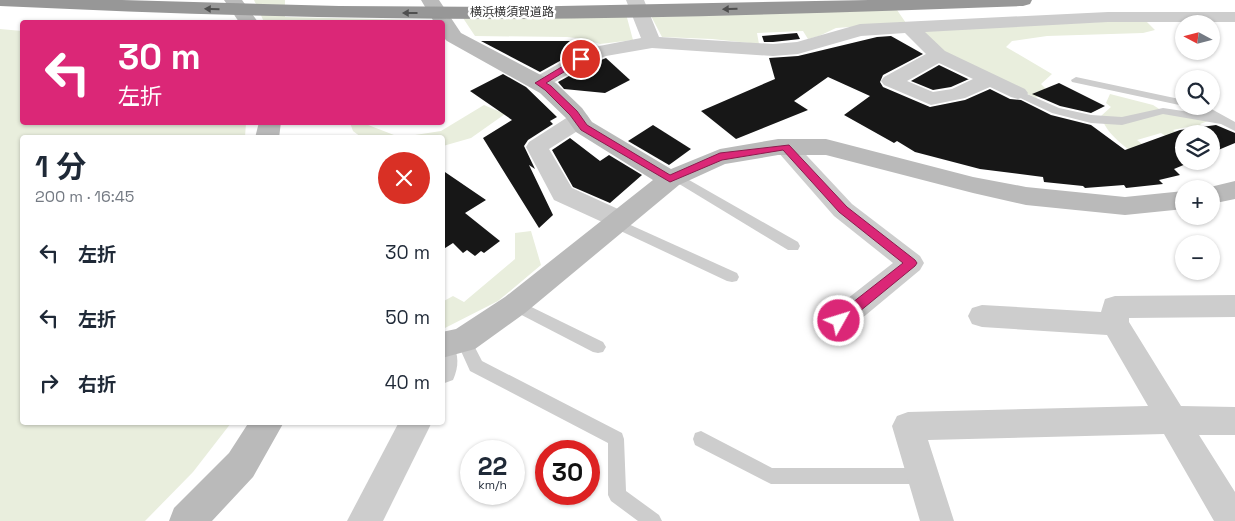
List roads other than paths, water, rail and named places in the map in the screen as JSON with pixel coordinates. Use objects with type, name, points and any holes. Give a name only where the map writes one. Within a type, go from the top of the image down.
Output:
[{"type":"highway","name":"横浜横須賀道路","points":[[0,0],[295,12],[465,13],[678,11],[1023,0]]},
{"type":"street","points":[[232,0],[247,20]]},
{"type":"street","points":[[430,0],[441,20]]},
{"type":"street","points":[[635,0],[652,42]]},
{"type":"street","points":[[907,0],[918,27],[938,55],[1018,93]]},
{"type":"street","points":[[539,83],[581,59],[601,51],[652,42],[773,50],[798,48],[860,30],[1108,17],[1235,17]]},
{"type":"street","points":[[447,32],[496,61],[548,88],[584,128],[672,178]]},
{"type":"street","points":[[938,55],[890,80],[931,99],[958,94],[989,80]]},
{"type":"street","points":[[578,120],[537,147],[563,194],[618,221]]},
{"type":"street","points":[[786,147],[843,210],[911,263],[839,321]]},
{"type":"street","points":[[445,363],[450,345],[515,305],[672,178],[720,157],[786,147],[826,147],[973,185],[1026,196],[1125,206],[1175,201]]},
{"type":"street","points":[[1220,193],[1235,190]]},
{"type":"street","points":[[1233,521],[1115,324],[1115,307],[1235,306]]},
{"type":"street","points":[[982,316],[1115,324]]},
{"type":"street","points":[[937,521],[908,426],[1173,420],[1235,421]]},
{"type":"street","points":[[186,521],[241,465],[266,425]]},
{"type":"street","points":[[364,521],[414,425]]},
{"type":"lane","points":[[1076,80],[1175,101]]},
{"type":"lane","points":[[1018,93],[1056,111],[1092,119],[1122,121],[1163,111],[1230,124]]},
{"type":"lane","points":[[1214,115],[1230,124]]},
{"type":"lane","points":[[672,178],[792,246]]},
{"type":"lane","points":[[618,221],[732,277]]},
{"type":"lane","points":[[515,305],[598,347]]},
{"type":"lane","points":[[450,345],[476,366],[616,439],[617,495],[653,521]]},
{"type":"lane","points":[[701,439],[771,476],[923,476]]}]
